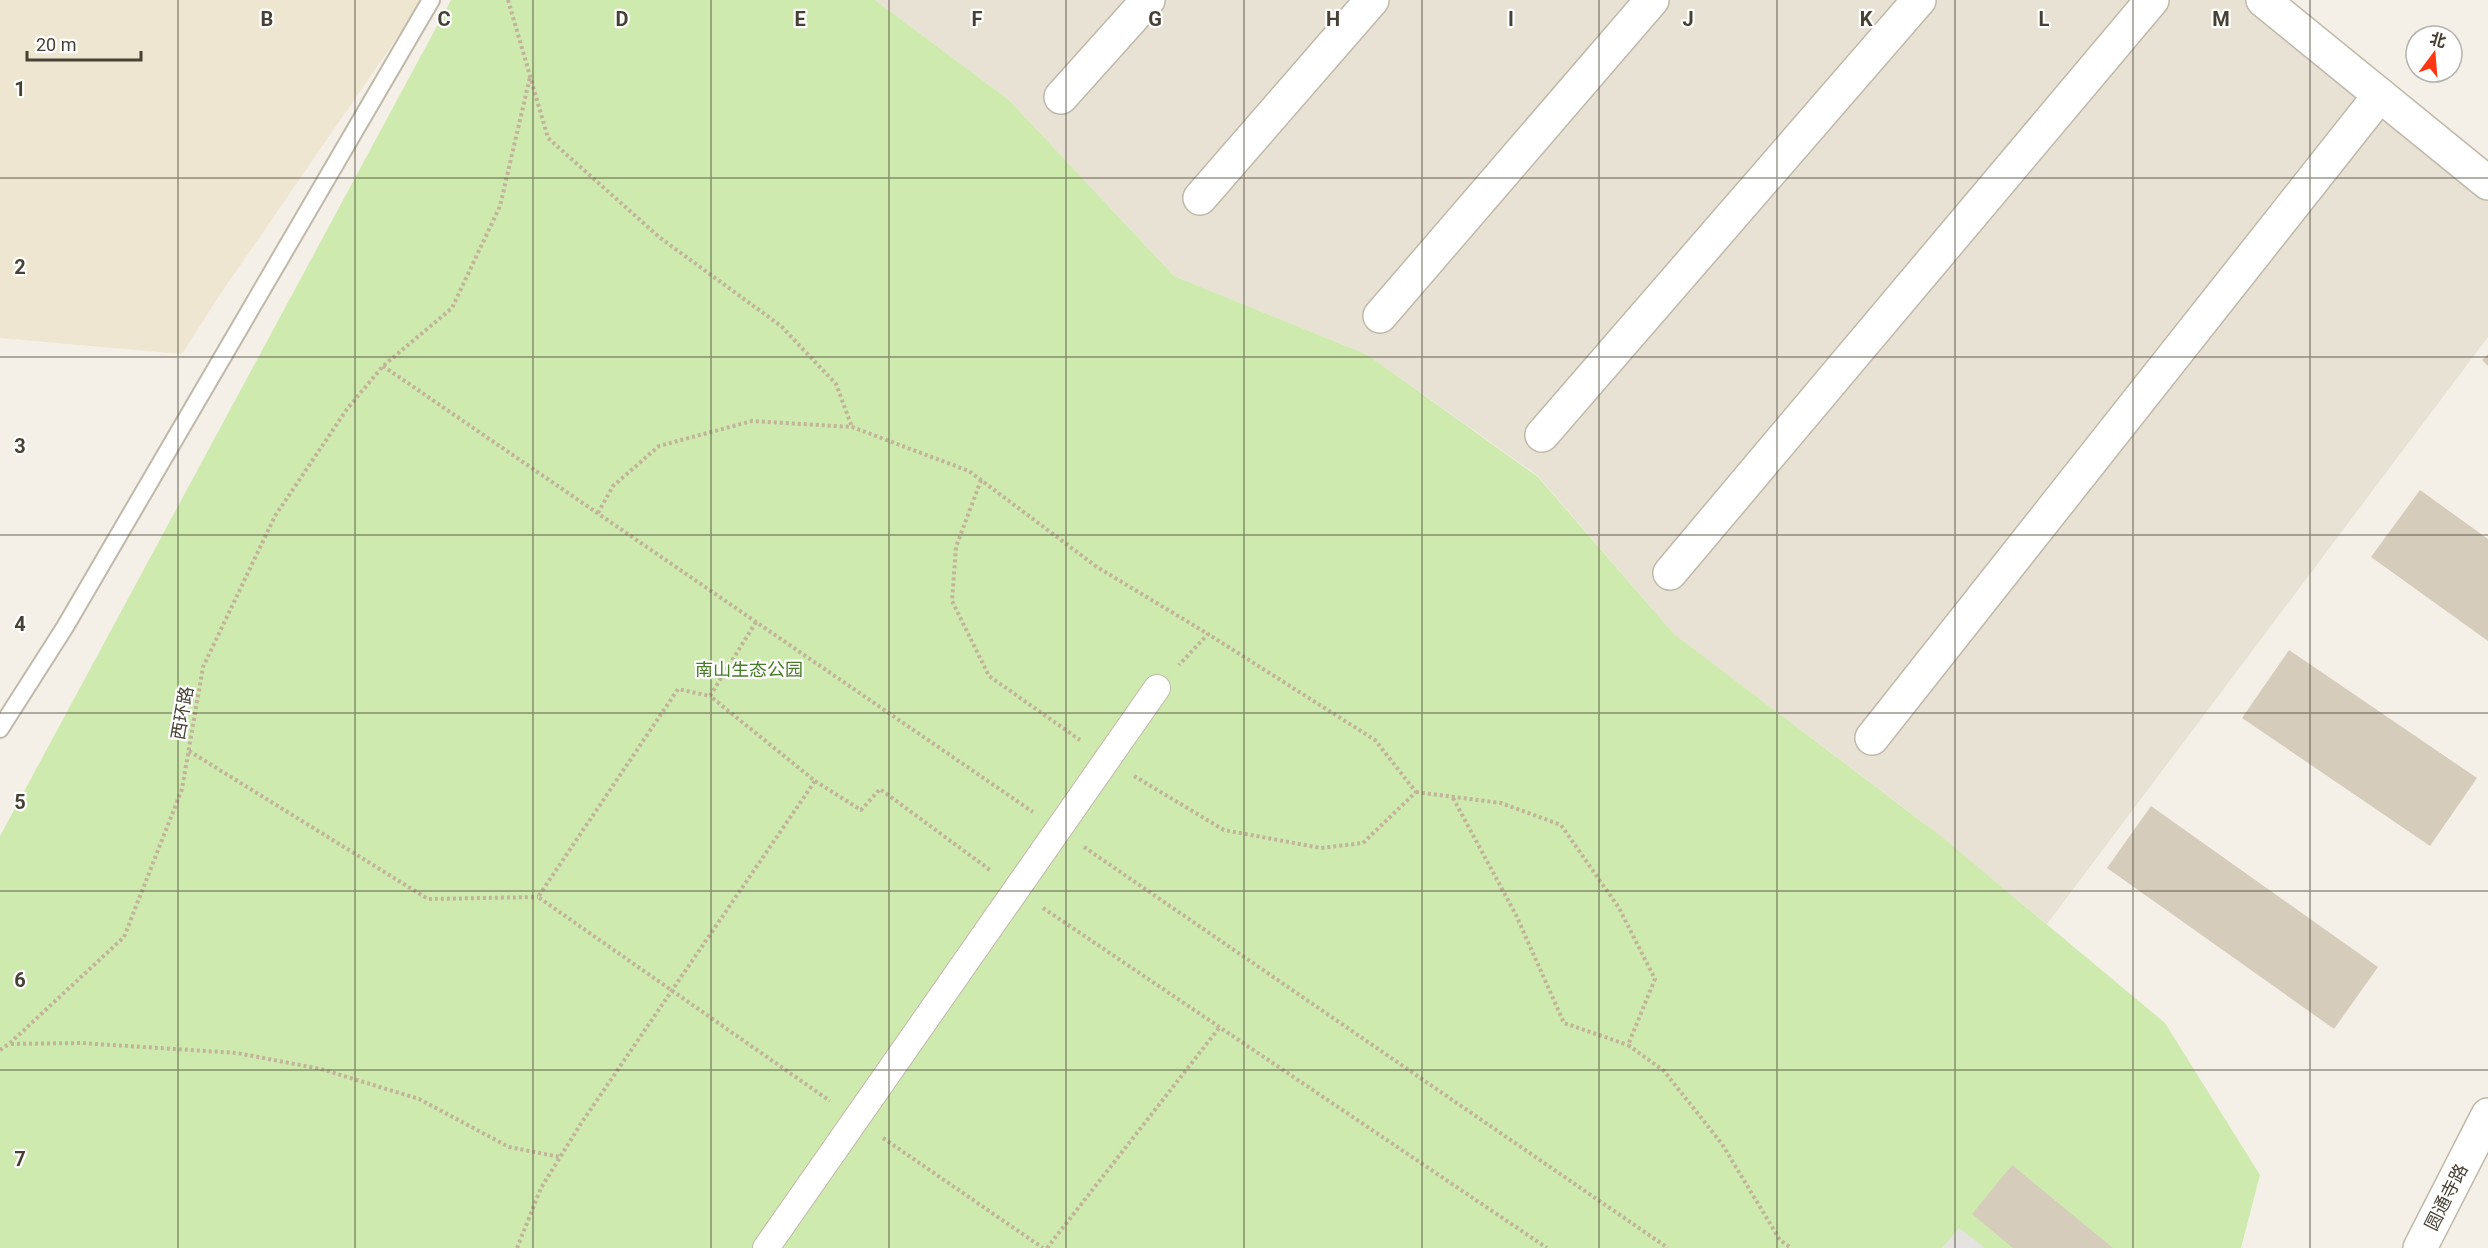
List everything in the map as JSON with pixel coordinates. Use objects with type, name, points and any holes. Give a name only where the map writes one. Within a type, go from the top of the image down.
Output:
[{"type":"street","points":[[1061,97],[1148,0]]},
{"type":"street","points":[[1200,198],[1372,0]]},
{"type":"street","points":[[1380,316],[1652,0]]},
{"type":"street","points":[[1542,435],[1918,0]]},
{"type":"street","points":[[1670,573],[2152,0]]},
{"type":"street","points":[[2263,0],[2488,183]]},
{"type":"street","points":[[1872,738],[2380,95]]},
{"type":"street","points":[[766,1248],[1157,688]]},
{"type":"street","name":"圆通寺路","points":[[2420,1248],[2488,1115]]},
{"type":"lane","points":[[0,729],[65,627],[431,0]]},
{"type":"path","points":[[508,0],[548,138],[659,237],[781,326],[836,384],[852,427]]},
{"type":"path","name":"西环路","points":[[0,1050],[124,937],[182,789],[203,667],[275,516],[347,410],[383,366],[452,308],[500,206],[530,77]]},
{"type":"path","points":[[383,366],[1668,1248]]},
{"type":"path","points":[[598,513],[613,486],[659,446],[752,421],[852,427],[969,471],[1097,567],[1209,634],[1376,740],[1416,792],[1501,803],[1561,825],[1620,908],[1655,979],[1628,1045]]},
{"type":"path","points":[[981,480],[956,547],[952,601],[989,676],[1107,760],[1224,830],[1322,848],[1363,843],[1416,792]]},
{"type":"path","points":[[710,696],[756,622]]},
{"type":"path","points":[[1157,688],[1209,634]]},
{"type":"path","points":[[538,897],[678,689],[710,696],[815,781],[861,810],[880,789],[1017,890],[1547,1248]]},
{"type":"path","points":[[189,751],[428,900],[538,897],[1045,1248],[1219,1028]]},
{"type":"path","points":[[517,1248],[541,1188],[672,990],[815,781]]},
{"type":"path","points":[[1453,797],[1516,915],[1564,1023],[1628,1045],[1664,1071],[1722,1144],[1780,1240],[1791,1248]]},
{"type":"path","points":[[9,1044],[81,1043],[237,1053],[321,1069],[419,1099],[509,1147],[561,1157]]},
{"type":"shaded area","points":[[0,0],[423,0],[219,296],[182,354],[0,338]]},
{"type":"shaded area","points":[[875,0],[2263,0],[2488,183],[2488,337],[2047,924],[1920,820],[1674,634],[1538,476],[1368,355],[1174,276],[1009,100]]},
{"type":"shaded area","points":[[1959,1228],[1985,1248],[1942,1248]]},
{"type":"green space","name":"南山生态公园","points":[[451,0],[875,0],[1009,100],[1174,276],[1368,355],[1538,477],[1674,634],[1942,837],[2165,1023],[2260,1175],[2241,1248],[0,1248],[0,836]]},
{"type":"building","points":[[2488,354],[2488,366],[2482,360]]},
{"type":"building","points":[[2420,490],[2488,539],[2488,641],[2371,557]]},
{"type":"building","points":[[2289,650],[2477,778],[2430,846],[2242,718]]},
{"type":"building","points":[[2151,806],[2378,967],[2334,1029],[2107,868]]},
{"type":"building","points":[[2012,1165],[2113,1248],[2013,1248],[1972,1214]]}]
